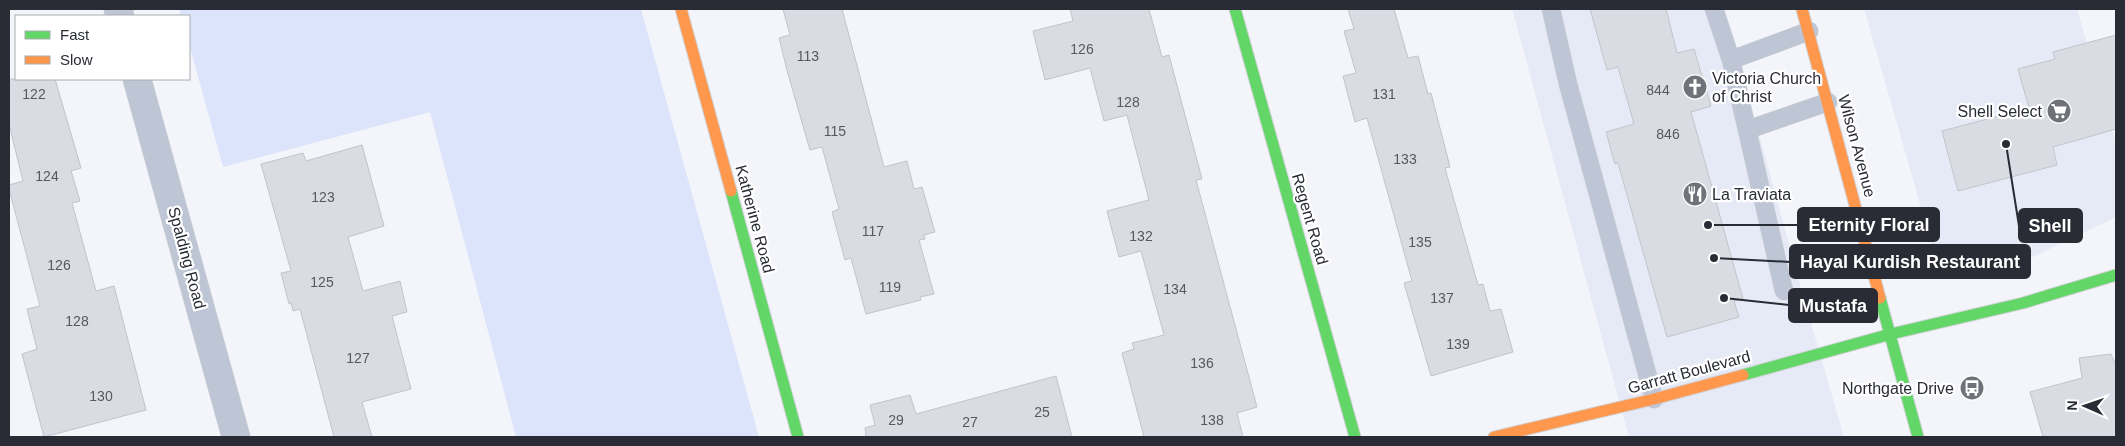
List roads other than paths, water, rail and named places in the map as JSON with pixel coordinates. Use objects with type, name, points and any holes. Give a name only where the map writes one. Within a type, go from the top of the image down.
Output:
[{"type":"street","name":"Katherine Road","points":[[681,9],[798,437]]},
{"type":"street","name":"Regent Road","points":[[1235,9],[1355,437]]},
{"type":"street","name":"Wilson Avenue","points":[[1802,9],[1918,437]]},
{"type":"street","name":"Spalding Road","points":[[137,80],[236,437]]},
{"type":"street","points":[[1891,334],[2023,303],[2116,275]]},
{"type":"street","name":"Garratt Boulevard","points":[[1494,437],[1654,399],[1891,334]]},
{"type":"lane","points":[[1551,9],[1568,84],[1654,399]]},
{"type":"lane","points":[[1714,9],[1731,60],[1784,290]]},
{"type":"lane","points":[[1731,60],[1808,31]]},
{"type":"lane","points":[[1747,130],[1828,102]]},
{"type":"place","name":"Victoria Church of Christ","points":[[1695,87]]},
{"type":"place","name":"Shell Select","points":[[2059,111]]},
{"type":"place","name":"Shell","points":[[2006,144]]},
{"type":"place","name":"La Traviata","points":[[1695,194]]},
{"type":"place","name":"Eternity Floral","points":[[1708,225]]},
{"type":"place","name":"Hayal Kurdish Restaurant","points":[[1714,258]]},
{"type":"place","name":"Mustafa","points":[[1724,298]]},
{"type":"place","name":"Northgate Drive","points":[[1972,388]]}]
